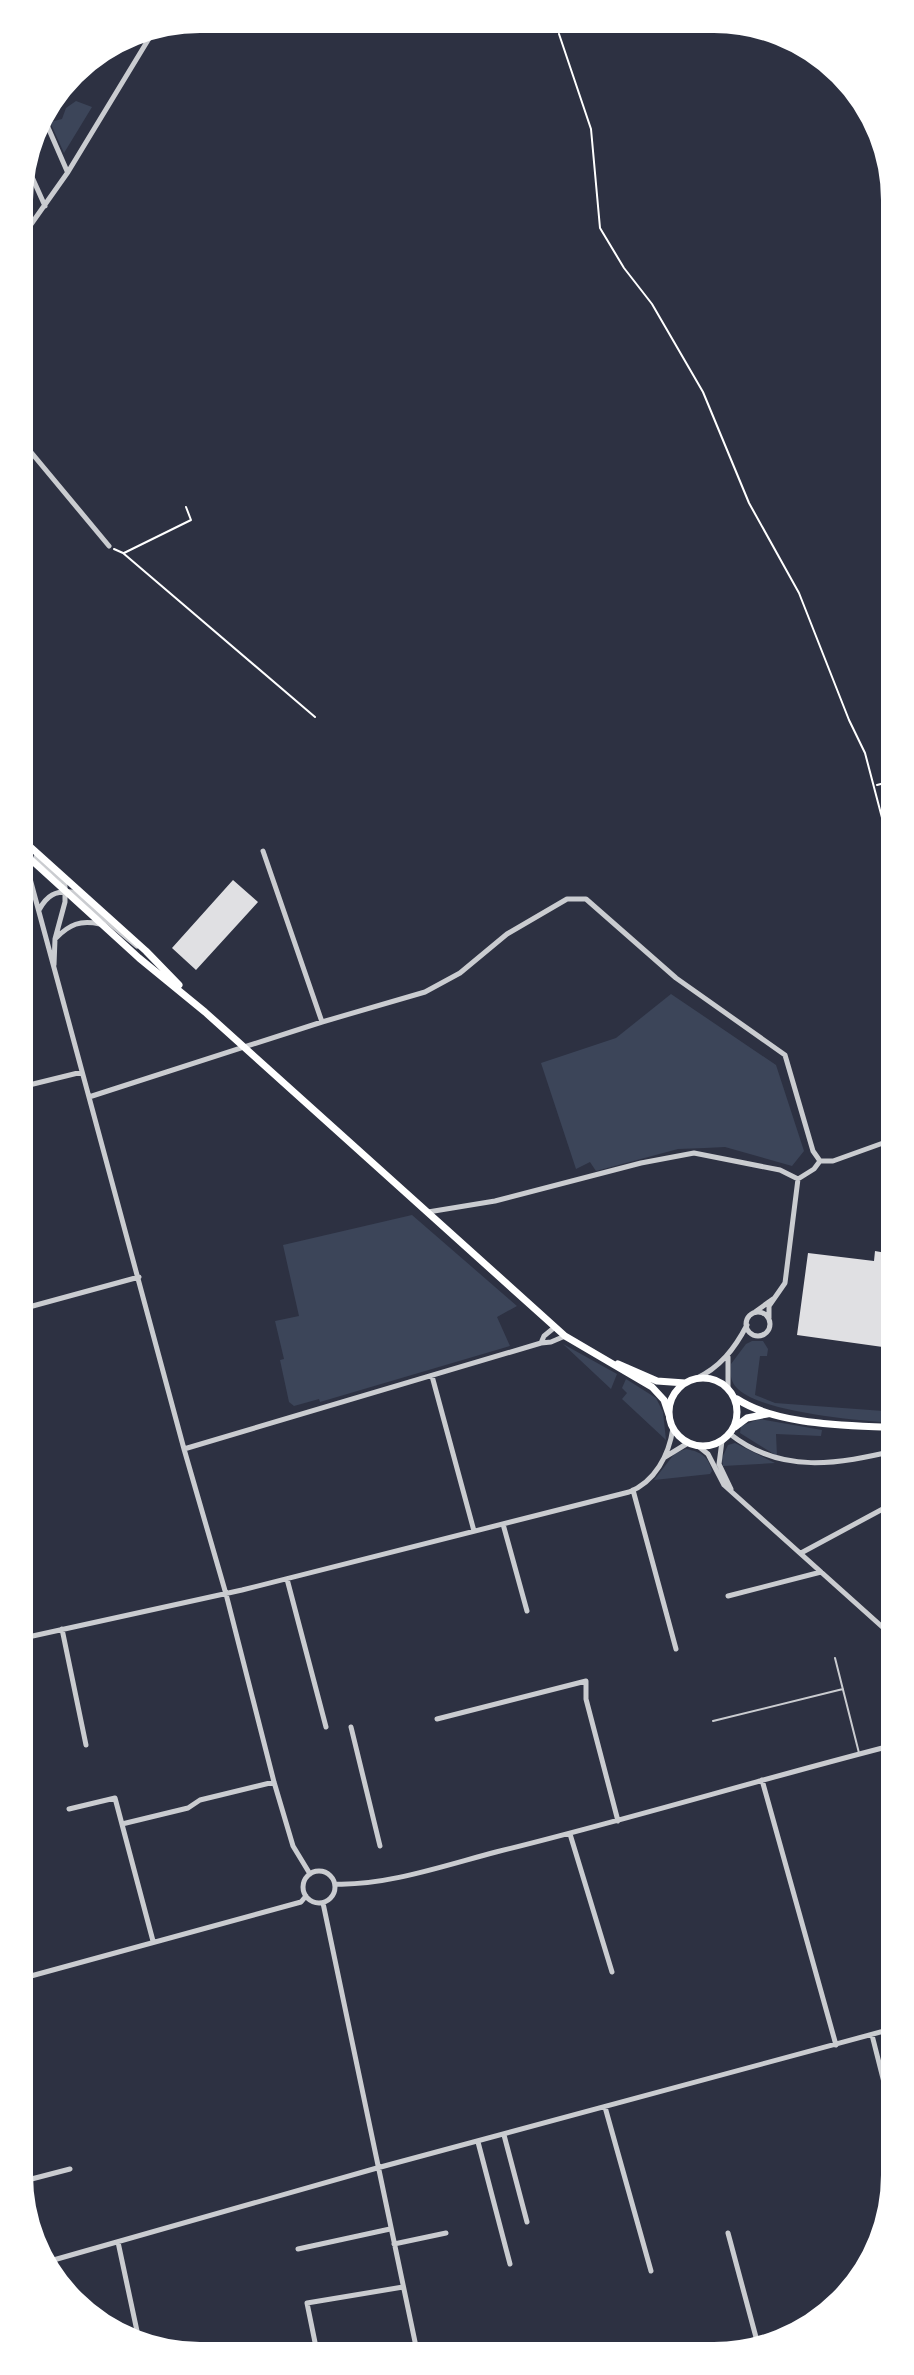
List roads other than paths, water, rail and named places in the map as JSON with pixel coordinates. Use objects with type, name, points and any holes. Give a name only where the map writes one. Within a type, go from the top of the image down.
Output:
[{"type":"main road","points":[[28,844],[146,951],[205,1012]]},
{"type":"main road","points":[[28,859],[205,1012],[565,1336],[652,1387],[664,1400],[673,1428],[688,1443],[715,1445],[742,1420],[752,1415],[775,1414]]},
{"type":"main road","points":[[590,1353],[657,1381],[685,1383],[695,1379],[713,1379],[728,1388],[735,1398],[738,1417],[732,1432]]},
{"type":"main road","points":[[669,1415],[671,1400],[685,1383]]},
{"type":"main road","points":[[735,1398],[775,1414],[820,1423],[886,1427]]},
{"type":"street","points":[[28,230],[68,172],[151,35]]},
{"type":"street","points":[[46,123],[68,172]]},
{"type":"street","points":[[32,177],[45,207]]},
{"type":"street","points":[[28,449],[109,546]]},
{"type":"street","points":[[28,845],[65,883],[66,892],[55,939],[55,974]]},
{"type":"street","points":[[263,851],[322,1022]]},
{"type":"street","points":[[28,873],[226,1594],[274,1782],[293,1846],[310,1874]]},
{"type":"street","points":[[39,911],[50,895],[72,892],[146,951]]},
{"type":"street","points":[[89,1097],[425,992],[460,973],[507,934],[567,899],[576,898],[586,899],[676,978],[785,1055],[813,1151],[820,1161]]},
{"type":"street","points":[[55,939],[68,926],[76,923],[87,921],[103,925]]},
{"type":"street","points":[[28,1085],[82,1072]]},
{"type":"street","points":[[820,1161],[833,1161],[886,1142]]},
{"type":"street","points":[[427,1212],[495,1201],[694,1153],[780,1170],[798,1179]]},
{"type":"street","points":[[798,1179],[820,1161]]},
{"type":"street","points":[[737,1343],[768,1331],[769,1306],[785,1283],[798,1179]]},
{"type":"street","points":[[28,1307],[139,1277]]},
{"type":"street","points":[[695,1379],[709,1373],[728,1355],[754,1314],[774,1299]]},
{"type":"street","points":[[754,1314],[764,1314],[769,1318]]},
{"type":"street","points":[[747,1325],[751,1333],[757,1336]]},
{"type":"street","points":[[541,1343],[555,1327]]},
{"type":"street","points":[[184,1449],[565,1336]]},
{"type":"street","points":[[728,1355],[728,1388]]},
{"type":"street","points":[[432,1376],[474,1531]]},
{"type":"street","points":[[665,1458],[673,1428]]},
{"type":"street","points":[[732,1432],[777,1460],[844,1463],[886,1453]]},
{"type":"street","points":[[722,1441],[721,1472],[734,1493]]},
{"type":"street","points":[[28,1637],[226,1594],[633,1490],[647,1481],[665,1458],[688,1443]]},
{"type":"street","points":[[698,1446],[708,1454],[724,1485],[886,1630]]},
{"type":"street","points":[[633,1490],[676,1649]]},
{"type":"street","points":[[801,1553],[886,1507]]},
{"type":"street","points":[[503,1524],[527,1611]]},
{"type":"street","points":[[728,1596],[822,1572]]},
{"type":"street","points":[[287,1579],[326,1727]]},
{"type":"street","points":[[62,1629],[86,1745]]},
{"type":"street","points":[[437,1719],[586,1681],[586,1699],[618,1821]]},
{"type":"street","points":[[351,1727],[380,1846]]},
{"type":"street","points":[[335,1884],[347,1885],[413,1873],[570,1834],[886,1747]]},
{"type":"street","points":[[762,1780],[836,2045]]},
{"type":"street","points":[[122,1824],[274,1782]]},
{"type":"street","points":[[69,1809],[115,1798],[153,1941]]},
{"type":"street","points":[[570,1834],[612,1972]]},
{"type":"street","points":[[324,1872],[335,1884],[333,1895],[323,1903],[314,1902],[306,1896],[303,1886],[310,1874],[324,1872]]},
{"type":"street","points":[[28,1977],[301,1902],[306,1896]]},
{"type":"street","points":[[323,1903],[416,2347]]},
{"type":"street","points":[[51,2261],[377,2168],[886,2031]]},
{"type":"street","points":[[872,2035],[886,2090]]},
{"type":"street","points":[[605,2107],[651,2271]]},
{"type":"street","points":[[504,2135],[527,2222]]},
{"type":"street","points":[[478,2142],[510,2264]]},
{"type":"street","points":[[28,2180],[70,2169]]},
{"type":"street","points":[[298,2249],[390,2229]]},
{"type":"street","points":[[394,2244],[446,2233]]},
{"type":"street","points":[[728,2233],[757,2341]]},
{"type":"street","points":[[118,2242],[138,2335]]},
{"type":"street","points":[[316,2347],[307,2303],[403,2287]]},
{"type":"street","points":[[752,2343],[766,2339]]},
{"type":"lane","points":[[835,1658],[859,1754]]},
{"type":"lane","points":[[713,1721],[843,1689]]}]
